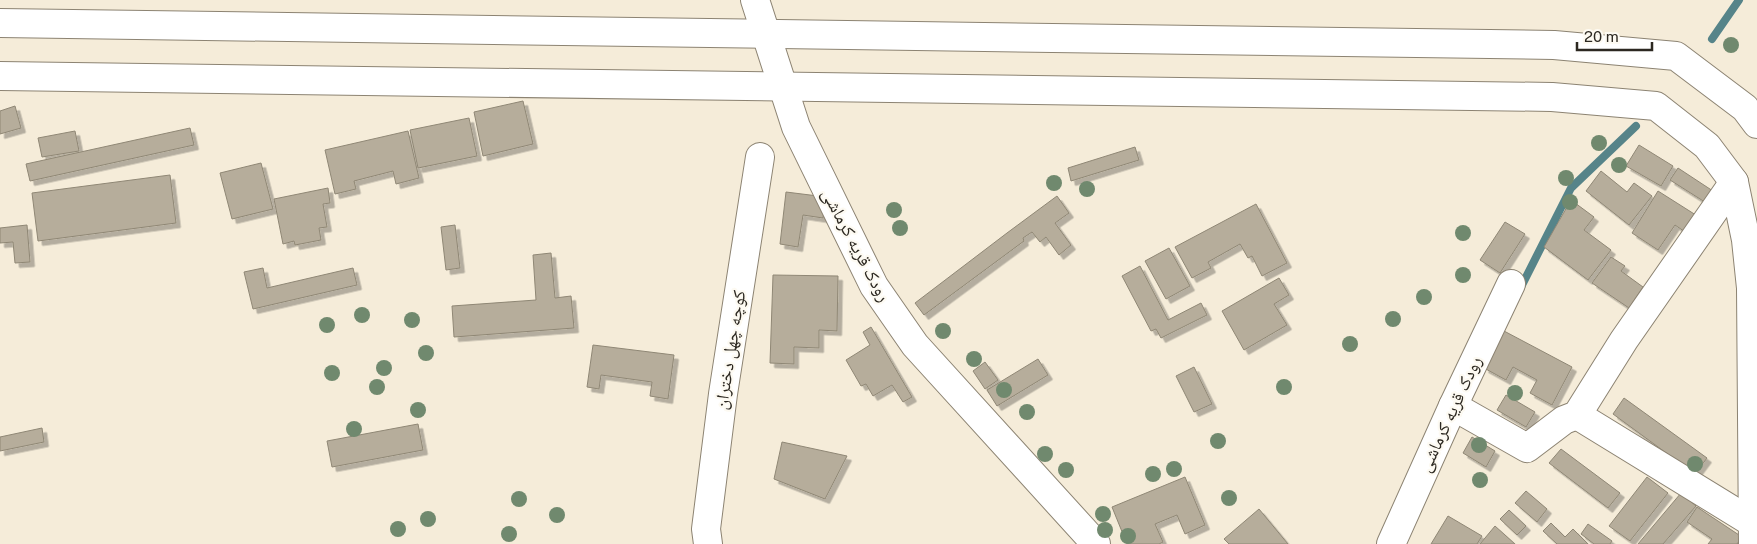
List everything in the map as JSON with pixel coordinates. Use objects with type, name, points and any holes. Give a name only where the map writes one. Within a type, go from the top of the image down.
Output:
[{"type":"street","name":"رودک قریه کرماشی","points":[[755,0],[796,127],[874,286],[915,344],[1096,544]]},
{"type":"street","points":[[0,23],[1554,45],[1676,56],[1745,108],[1757,124]]},
{"type":"street","points":[[0,76],[1552,97],[1656,106],[1707,146],[1734,182],[1746,240],[1751,288],[1753,533]]},
{"type":"street","name":"کوچه چهل دختران","points":[[708,544],[706,529],[723,394],[760,157]]},
{"type":"street","points":[[1453,406],[1528,448],[1564,420],[1577,415],[1624,340],[1734,182]]},
{"type":"street","name":"رودک قریه کرماشی","points":[[1391,544],[1453,406],[1511,284]]},
{"type":"street","points":[[1577,415],[1753,533]]},
{"type":"building","points":[[523,101],[533,144],[483,156],[474,112]]},
{"type":"building","points":[[15,106],[21,128],[0,134],[0,111]]},
{"type":"building","points":[[469,118],[477,156],[418,168],[410,130]]},
{"type":"building","points":[[190,128],[194,145],[30,181],[26,164]]},
{"type":"building","points":[[75,131],[79,151],[42,157],[38,138]]},
{"type":"building","points":[[408,131],[419,178],[396,184],[393,171],[354,181],[356,189],[335,194],[325,150]]},
{"type":"building","points":[[1639,145],[1673,166],[1661,186],[1626,166]]},
{"type":"building","points":[[1135,147],[1139,160],[1071,181],[1068,168]]},
{"type":"building","points":[[261,163],[273,209],[232,219],[220,173]]},
{"type":"building","points":[[1678,168],[1716,193],[1708,204],[1670,180]]},
{"type":"building","points":[[1601,171],[1627,192],[1634,183],[1652,196],[1629,225],[1586,191]]},
{"type":"building","points":[[170,175],[176,223],[38,241],[32,193]]},
{"type":"building","points":[[328,188],[330,203],[323,204],[327,227],[319,228],[321,240],[295,245],[294,241],[283,244],[274,199]]},
{"type":"building","points":[[1658,191],[1699,217],[1688,234],[1675,225],[1658,250],[1632,233]]},
{"type":"building","points":[[786,192],[826,197],[823,218],[803,215],[798,247],[780,244]]},
{"type":"building","points":[[1057,196],[1069,213],[1055,223],[1071,245],[1059,255],[1046,237],[1040,242],[1032,232],[1023,238],[1024,241],[924,315],[915,303]]},
{"type":"building","points":[[1571,200],[1594,217],[1584,230],[1611,250],[1588,280],[1544,247]]},
{"type":"building","points":[[1256,204],[1287,263],[1262,276],[1252,256],[1248,258],[1240,244],[1208,262],[1211,268],[1192,278],[1175,247]]},
{"type":"building","points":[[1505,222],[1525,234],[1500,273],[1480,260]]},
{"type":"building","points":[[27,225],[30,262],[15,263],[13,242],[0,243],[0,228]]},
{"type":"building","points":[[455,225],[460,268],[446,270],[441,227]]},
{"type":"building","points":[[1169,248],[1190,286],[1166,299],[1145,261]]},
{"type":"building","points":[[551,253],[555,298],[571,296],[574,328],[454,337],[452,306],[536,300],[533,255]]},
{"type":"building","points":[[1611,257],[1625,266],[1621,271],[1643,287],[1629,308],[1592,283]]},
{"type":"building","points":[[1140,266],[1168,320],[1201,303],[1207,315],[1161,338],[1156,329],[1151,331],[1122,276]]},
{"type":"building","points":[[263,268],[267,288],[353,268],[357,285],[253,309],[244,272]]},
{"type":"building","points":[[773,275],[838,276],[837,331],[819,330],[819,348],[794,347],[794,364],[770,363]]},
{"type":"building","points":[[1279,278],[1289,295],[1274,304],[1287,325],[1244,350],[1222,311]]},
{"type":"building","points":[[871,327],[912,397],[903,402],[892,385],[873,396],[866,384],[861,386],[846,360],[870,345],[863,332]]},
{"type":"building","points":[[1504,331],[1572,367],[1552,405],[1530,393],[1537,380],[1513,367],[1506,380],[1484,368]]},
{"type":"building","points":[[593,345],[674,355],[668,399],[650,396],[652,382],[601,375],[599,389],[587,387]]},
{"type":"building","points":[[1038,359],[1048,375],[997,406],[987,390]]},
{"type":"building","points":[[985,362],[998,380],[985,389],[973,371]]},
{"type":"building","points":[[1194,367],[1212,404],[1194,412],[1176,376]]},
{"type":"building","points":[[1506,395],[1535,412],[1526,427],[1497,410]]},
{"type":"building","points":[[1624,398],[1707,458],[1695,474],[1613,414]]},
{"type":"building","points":[[418,424],[423,450],[332,467],[327,441]]},
{"type":"building","points":[[42,428],[44,442],[0,451],[0,437]]},
{"type":"building","points":[[1472,437],[1495,451],[1486,467],[1463,453]]},
{"type":"building","points":[[782,442],[847,456],[825,499],[774,479]]},
{"type":"building","points":[[1561,449],[1620,493],[1608,508],[1549,463]]},
{"type":"building","points":[[1185,477],[1205,525],[1185,534],[1177,515],[1155,524],[1163,542],[1159,544],[1127,544],[1112,507]]},
{"type":"building","points":[[1647,477],[1668,493],[1630,541],[1609,526]]},
{"type":"building","points":[[1526,491],[1547,509],[1537,522],[1515,503]]},
{"type":"building","points":[[1681,493],[1696,506],[1663,544],[1638,544]]},
{"type":"building","points":[[1697,507],[1742,537],[1737,544],[1708,544],[1712,539],[1687,522]]},
{"type":"building","points":[[1259,509],[1288,544],[1229,544],[1224,539]]},
{"type":"building","points":[[1509,510],[1526,526],[1517,535],[1500,519]]},
{"type":"building","points":[[1448,516],[1482,536],[1477,544],[1431,544]]},
{"type":"building","points":[[1551,523],[1565,537],[1573,529],[1588,544],[1557,544],[1543,531]]},
{"type":"building","points":[[1588,524],[1612,541],[1610,544],[1594,544],[1581,534]]},
{"type":"building","points":[[1495,526],[1515,544],[1480,544]]},
{"type":"waterway","points":[[1712,39],[1739,0]]},
{"type":"waterway","points":[[1520,289],[1571,188],[1636,126]]}]
